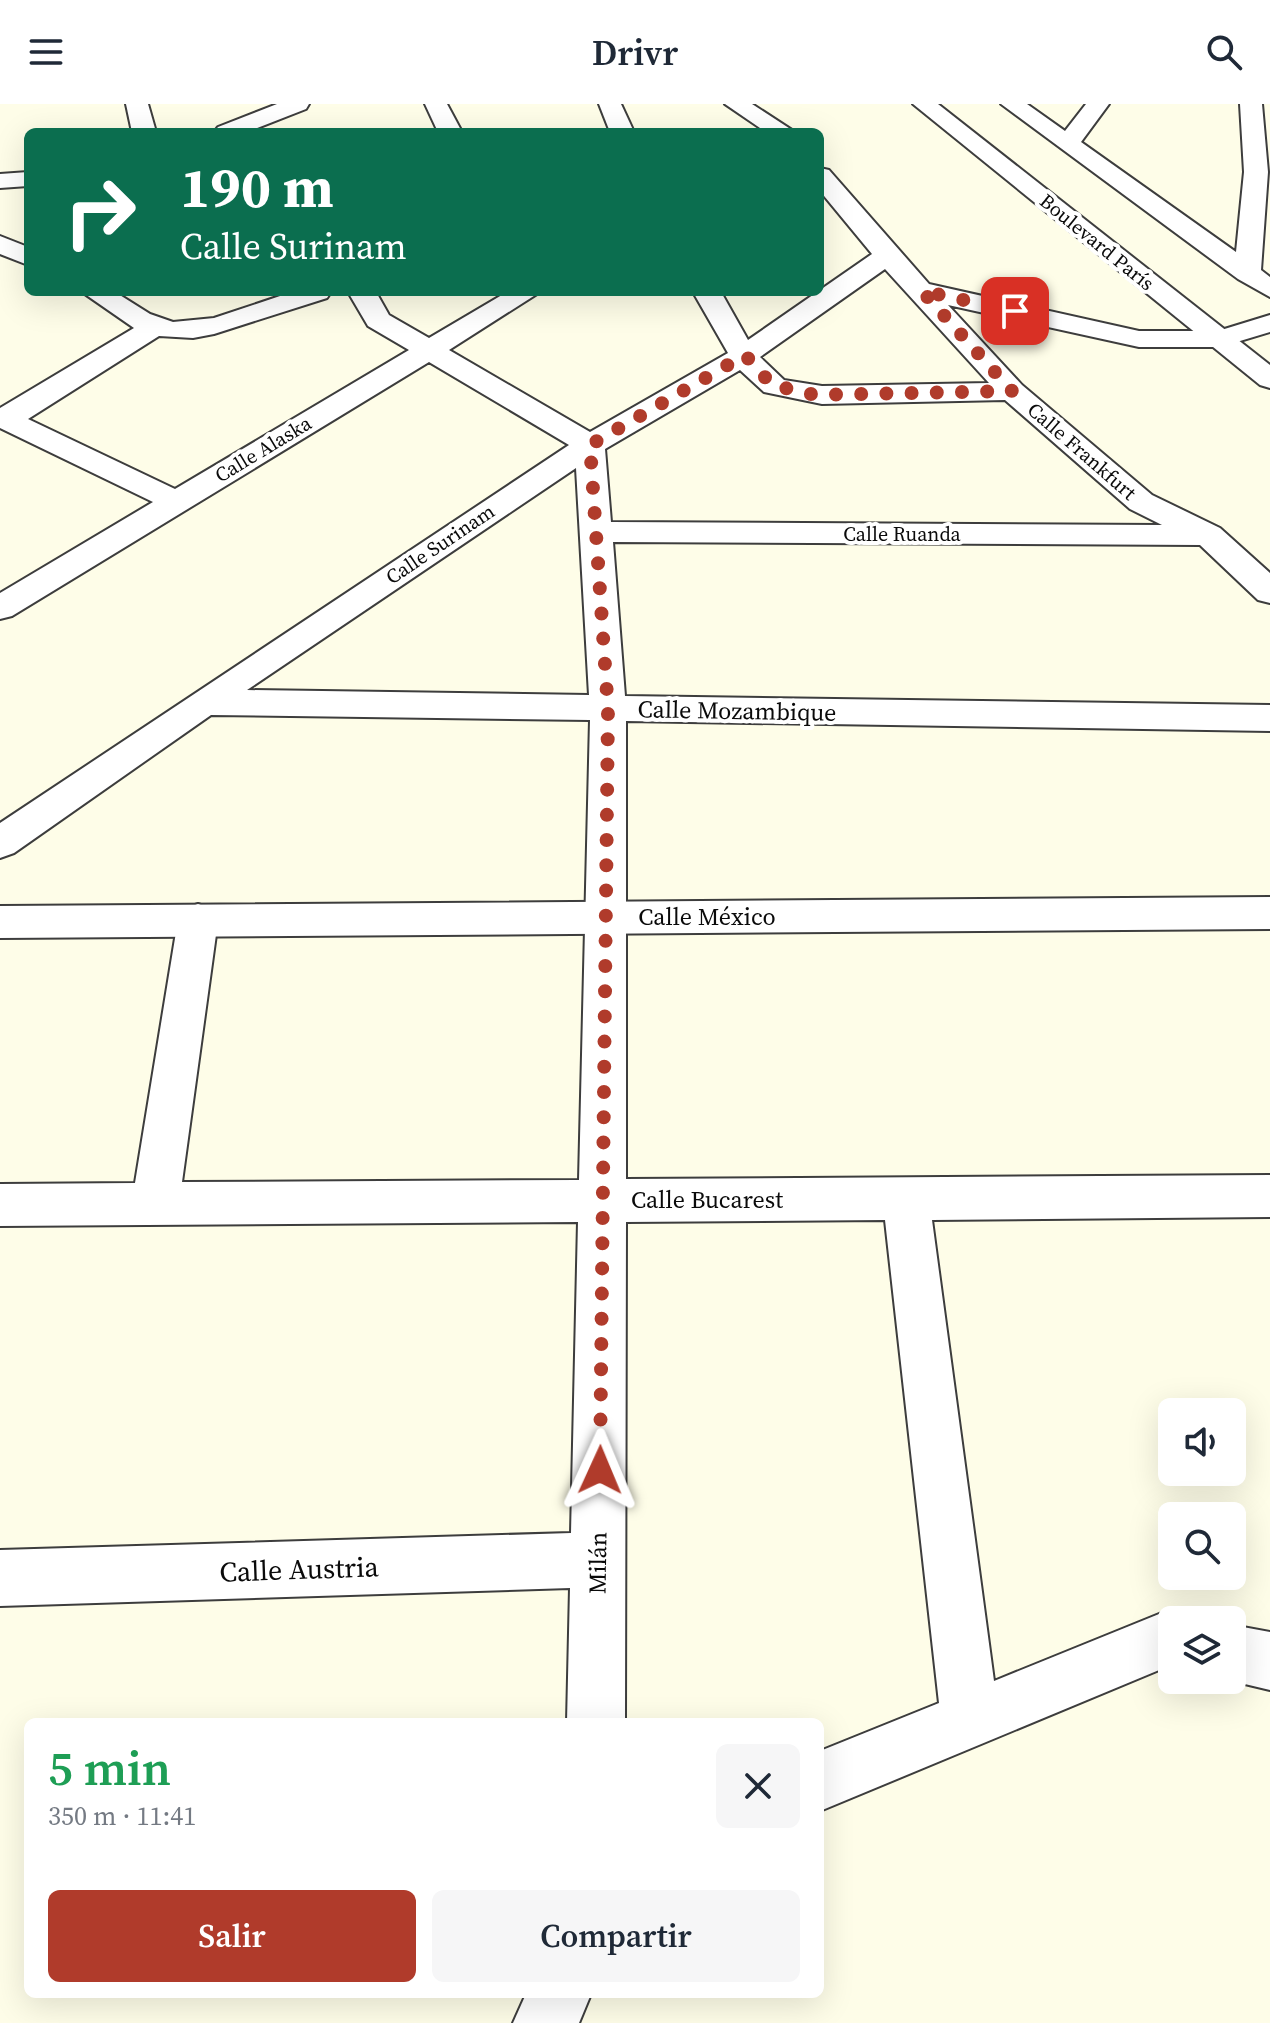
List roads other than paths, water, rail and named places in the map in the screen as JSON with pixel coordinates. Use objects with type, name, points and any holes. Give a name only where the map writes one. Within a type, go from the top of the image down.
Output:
[{"type":"street","points":[[137,104],[143,128]]},
{"type":"street","points":[[236,128],[298,104]]},
{"type":"street","points":[[436,104],[443,128]]},
{"type":"street","points":[[610,104],[620,128]]},
{"type":"street","points":[[736,104],[776,128]]},
{"type":"street","name":"Boulevard París","points":[[924,104],[1270,379]]},
{"type":"street","points":[[1012,104],[1270,289]]},
{"type":"street","points":[[1067,144],[1098,104]]},
{"type":"street","points":[[1247,273],[1263,174],[1251,104]]},
{"type":"street","points":[[0,181],[24,179]]},
{"type":"street","name":"Calle Frankfurt","points":[[824,180],[887,255],[1012,391],[1141,502],[1209,535],[1270,592]]},
{"type":"street","points":[[0,244],[24,255]]},
{"type":"street","name":"Calle Surinam","points":[[0,843],[204,702],[590,445],[745,355],[887,255]]},
{"type":"street","points":[[922,291],[1139,339],[1220,339],[1270,323]]},
{"type":"street","points":[[113,296],[154,327],[188,329],[253,315],[306,296]]},
{"type":"street","points":[[364,296],[378,320],[590,445]]},
{"type":"street","name":"Calle Alaska","points":[[0,608],[516,296]]},
{"type":"street","points":[[709,296],[745,355],[772,385],[815,395],[1012,391]]},
{"type":"street","points":[[2,419],[154,327]]},
{"type":"street","points":[[2,419],[177,502]]},
{"type":"street","name":"Milán","points":[[590,445],[608,709],[608,918],[596,1718]]},
{"type":"street","name":"Calle Ruanda","points":[[596,532],[1209,535]]},
{"type":"street","name":"Calle Mozambique","points":[[204,702],[1270,718]]},
{"type":"street","name":"Calle México","points":[[0,922],[1270,913]]},
{"type":"street","points":[[155,1204],[198,920]]},
{"type":"street","name":"Calle Bucarest","points":[[0,1205],[1270,1196]]},
{"type":"street","points":[[906,1199],[970,1719]]},
{"type":"street","name":"Calle Austria","points":[[0,1578],[598,1560]]},
{"type":"street","points":[[824,1779],[1158,1642]]},
{"type":"street","points":[[1246,1656],[1270,1661]]},
{"type":"street","points":[[546,2023],[557,1998]]}]
